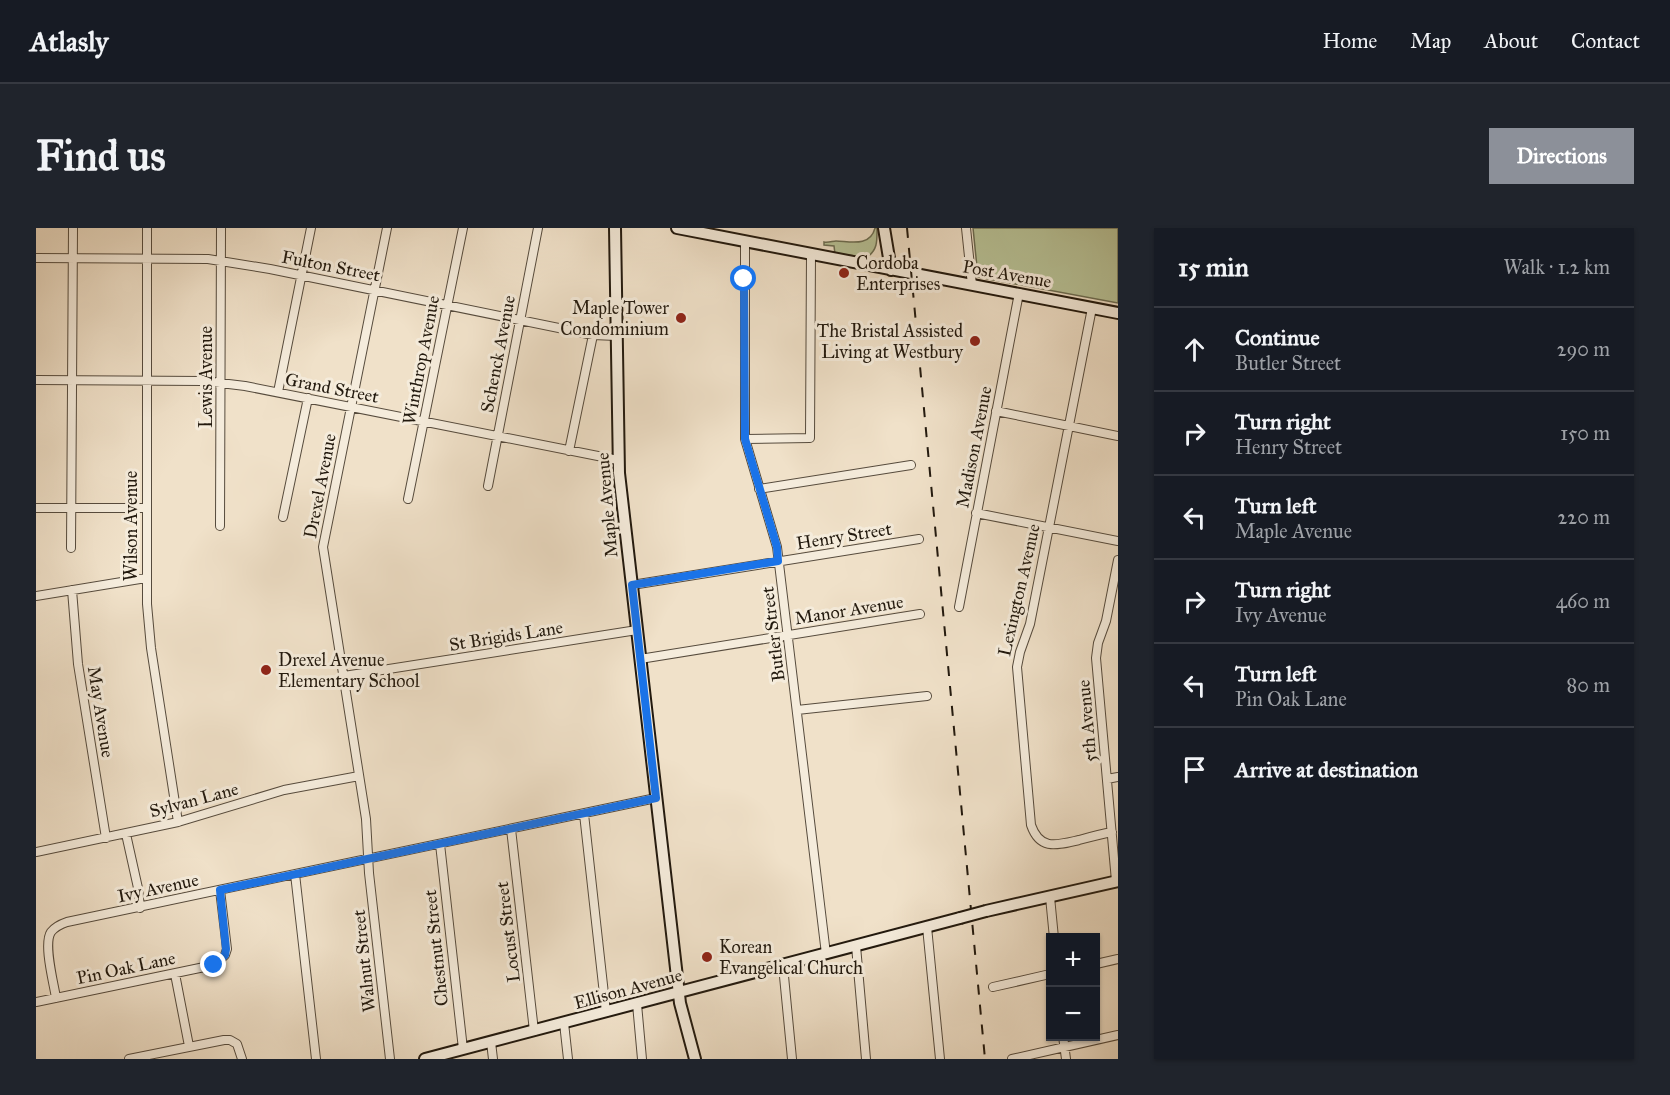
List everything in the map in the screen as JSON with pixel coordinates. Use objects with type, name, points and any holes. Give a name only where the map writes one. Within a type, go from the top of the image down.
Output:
[{"type":"main road","name":"Maple Avenue","points":[[615,228],[618,460],[680,1003],[695,1059]]},
{"type":"main road","name":"Post Avenue","points":[[678,228],[716,232],[745,241],[1118,313]]},
{"type":"main road","points":[[877,267],[883,228]]},
{"type":"main road","points":[[883,228],[891,270]]},
{"type":"main road","name":"Ellison Avenue","points":[[425,1059],[986,911],[1117,881]]},
{"type":"street","points":[[72,548],[73,228]]},
{"type":"street","name":"Wilson Avenue","points":[[147,228],[146,578],[151,648],[178,822]]},
{"type":"street","name":"Lewis Avenue","points":[[220,526],[221,228]]},
{"type":"street","points":[[278,392],[311,228]]},
{"type":"street","name":"Drexel Avenue","points":[[368,859],[366,819],[323,547],[387,228]]},
{"type":"street","name":"Winthrop Avenue","points":[[408,499],[463,228]]},
{"type":"street","name":"Schenck Avenue","points":[[488,486],[538,228]]},
{"type":"street","points":[[966,228],[972,285]]},
{"type":"street","name":"Butler Street","points":[[745,241],[745,439],[777,547],[826,954]]},
{"type":"street","points":[[745,439],[810,438],[811,254]]},
{"type":"street","name":"Fulton Street","points":[[36,258],[208,259],[593,335],[616,336]]},
{"type":"street","name":"Madison Avenue","points":[[959,607],[1020,293]]},
{"type":"street","name":"Lexington Avenue","points":[[1092,308],[1030,624],[1017,667],[1031,825],[1037,837],[1049,845],[1056,845],[1112,832]]},
{"type":"street","points":[[569,451],[593,335]]},
{"type":"street","name":"Grand Street","points":[[36,380],[221,383],[278,392],[618,460]]},
{"type":"street","points":[[283,517],[308,398]]},
{"type":"street","points":[[996,411],[1118,435]]},
{"type":"street","points":[[759,489],[911,465]]},
{"type":"street","points":[[36,508],[146,508]]},
{"type":"street","points":[[976,513],[1118,541]]},
{"type":"street","name":"Henry Street","points":[[632,585],[919,539]]},
{"type":"street","name":"5th Avenue","points":[[1117,881],[1096,658],[1118,560]]},
{"type":"street","points":[[36,596],[146,578]]},
{"type":"street","name":"May Avenue","points":[[72,590],[78,664],[106,838]]},
{"type":"street","name":"Manor Avenue","points":[[640,659],[920,614]]},
{"type":"street","name":"St Brigids Lane","points":[[344,676],[637,630]]},
{"type":"street","points":[[797,710],[927,696]]},
{"type":"street","name":"Sylvan Lane","points":[[36,852],[178,822],[284,790],[359,776]]},
{"type":"street","points":[[1107,779],[1118,777]]},
{"type":"street","name":"Ivy Avenue","points":[[57,998],[48,946],[52,931],[67,922],[656,798]]},
{"type":"street","points":[[584,814],[606,1012]]},
{"type":"street","name":"Locust Street","points":[[512,829],[534,1031]]},
{"type":"street","points":[[126,834],[137,881],[140,908]]},
{"type":"street","name":"Chestnut Street","points":[[440,844],[463,1049]]},
{"type":"street","name":"Walnut Street","points":[[368,859],[390,1059]]},
{"type":"street","points":[[295,874],[316,1059]]},
{"type":"street","name":"Pin Oak Lane","points":[[36,1002],[214,965],[225,955],[227,942],[220,890]]},
{"type":"street","points":[[1050,897],[1054,933]]},
{"type":"street","points":[[927,927],[940,1059]]},
{"type":"street","points":[[856,946],[866,1059]]},
{"type":"street","points":[[1100,963],[1118,959]]},
{"type":"street","points":[[783,966],[792,1059]]},
{"type":"street","points":[[175,974],[189,1046]]},
{"type":"street","points":[[993,987],[1046,975]]},
{"type":"street","points":[[637,1004],[642,1059]]},
{"type":"street","points":[[564,1023],[568,1059]]},
{"type":"street","points":[[1012,1059],[1118,1035]]},
{"type":"street","points":[[129,1059],[224,1040],[230,1040],[239,1048],[242,1059]]},
{"type":"street","points":[[1063,1041],[1065,1059]]},
{"type":"street","points":[[491,1042],[493,1059]]},
{"type":"green space","points":[[877,228],[876,244],[867,257],[835,254],[834,246],[824,245],[824,242],[864,241]]},
{"type":"green space","points":[[973,228],[1118,228],[1118,303],[978,277]]},
{"type":"railway","points":[[907,228],[985,1059]]},
{"type":"place","name":"Cordoba Enterprises","points":[[844,273]]},
{"type":"place","name":"Maple Tower Condominium","points":[[681,318]]},
{"type":"place","name":"The Bristal Assisted Living at Westbury","points":[[975,341]]},
{"type":"place","name":"Drexel Avenue Elementary School","points":[[266,670]]},
{"type":"place","name":"Korean Evangelical Church","points":[[707,957]]},
{"type":"route","points":[[214,965],[225,955],[227,942],[220,890],[656,798],[632,585],[778,561],[777,547],[745,439],[744,279]]}]
